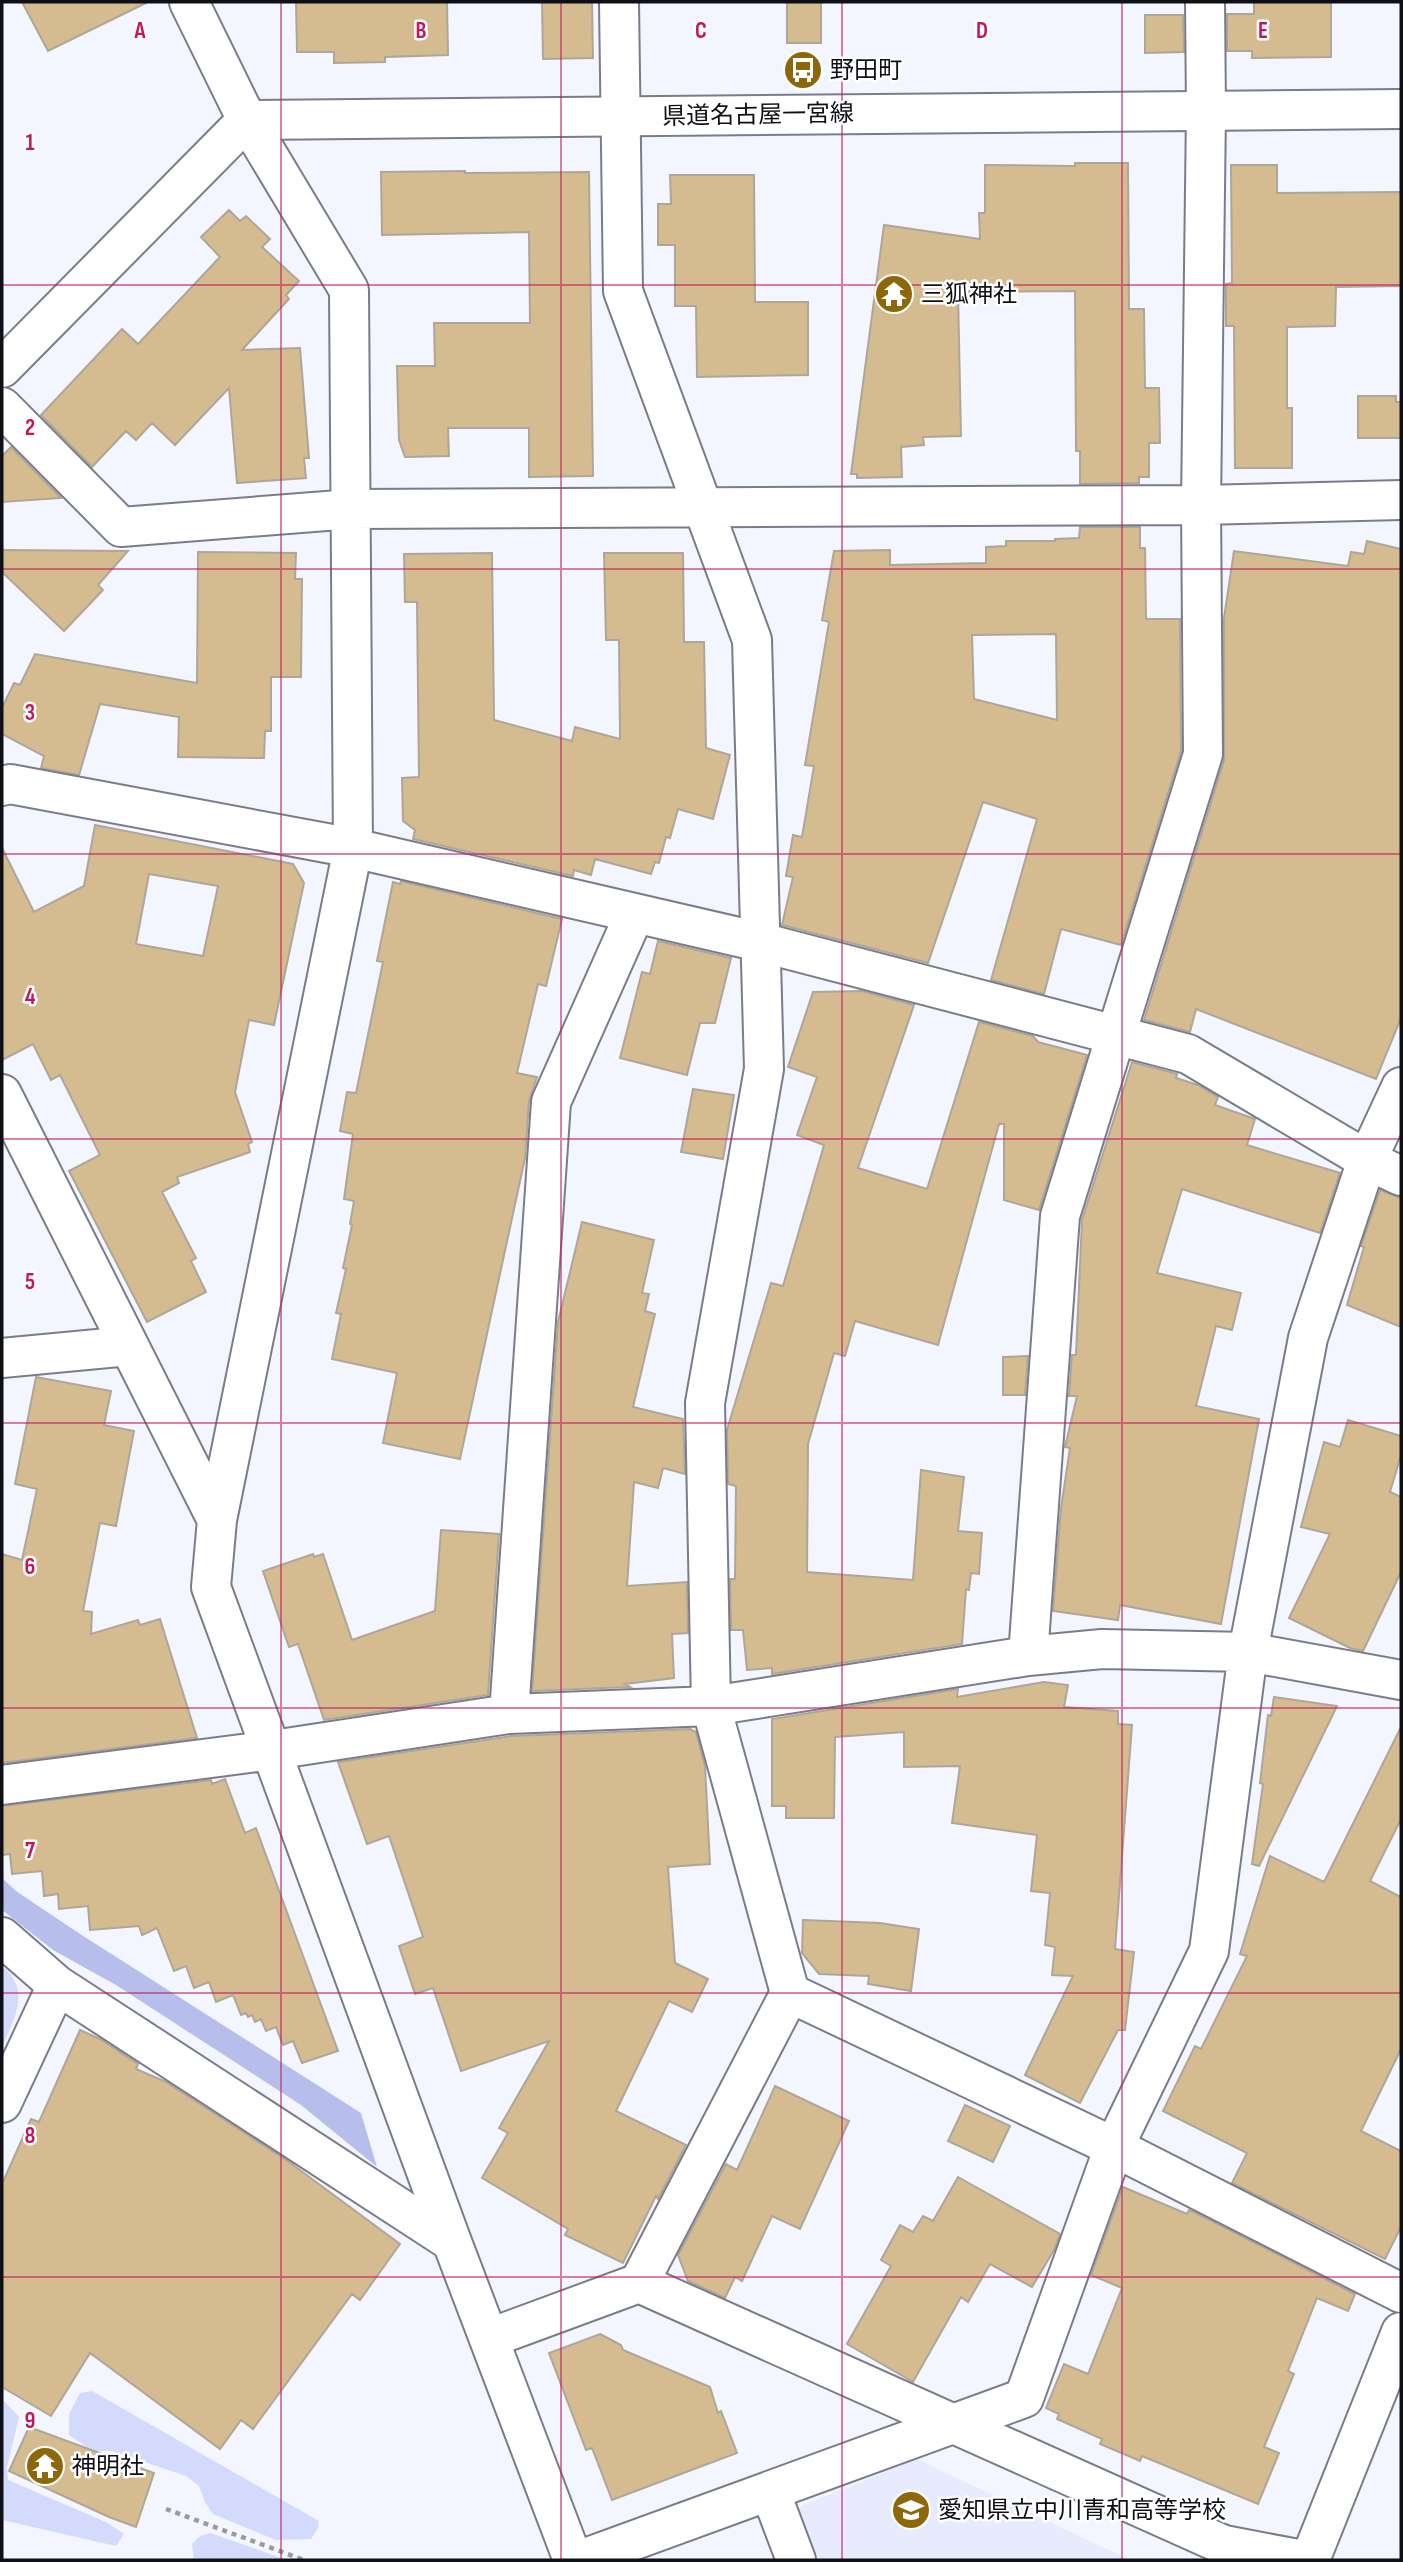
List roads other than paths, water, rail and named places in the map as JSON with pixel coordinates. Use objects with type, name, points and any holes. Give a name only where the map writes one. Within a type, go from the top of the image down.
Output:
[{"type":"street","points":[[189,2],[247,120],[349,290],[353,848],[217,1520],[211,1587],[452,2242],[573,2560]]},
{"type":"street","points":[[490,2339],[639,2283],[790,1993],[711,1706],[705,1404],[764,1069],[752,640],[623,291],[620,2]]},
{"type":"street","points":[[1028,1656],[1060,1216],[1203,754],[1201,505],[1205,2]]},
{"type":"street","name":"県道名古屋一宮線","points":[[247,120],[1401,108]]},
{"type":"street","points":[[2,368],[247,120]]},
{"type":"street","points":[[2,407],[121,527],[352,509],[1201,505],[1401,500]]},
{"type":"street","points":[[2,786],[10,784],[353,848],[760,942],[1188,1054],[1367,1160],[1401,1176]]},
{"type":"street","points":[[509,1714],[551,1102],[635,913]]},
{"type":"street","points":[[580,2560],[1024,2398],[1114,2147],[1209,1951],[1248,1652],[1308,1338],[1367,1160],[1401,1087]]},
{"type":"street","points":[[2,1094],[217,1520]]},
{"type":"street","points":[[2,1359],[129,1346]]},
{"type":"street","points":[[2,1785],[273,1750],[509,1714],[711,1706],[1028,1656],[1102,1649],[1248,1652],[1401,1680]]},
{"type":"street","points":[[2,1937],[57,1985],[452,2242]]},
{"type":"street","points":[[2,2103],[57,1985]]},
{"type":"street","points":[[790,1993],[1114,2147],[1401,2293]]},
{"type":"street","points":[[639,2283],[1224,2545],[1303,2560]]},
{"type":"street","points":[[1310,2560],[1401,2332]]},
{"type":"street","points":[[770,2491],[796,2560]]},
{"type":"place","name":"野田町","points":[[803,70]]},
{"type":"place","name":"三狐神社","points":[[894,294]]},
{"type":"place","name":"神明社","points":[[45,2466]]},
{"type":"place","name":"愛知県立中川青和高等学校","points":[[911,2510]]}]
